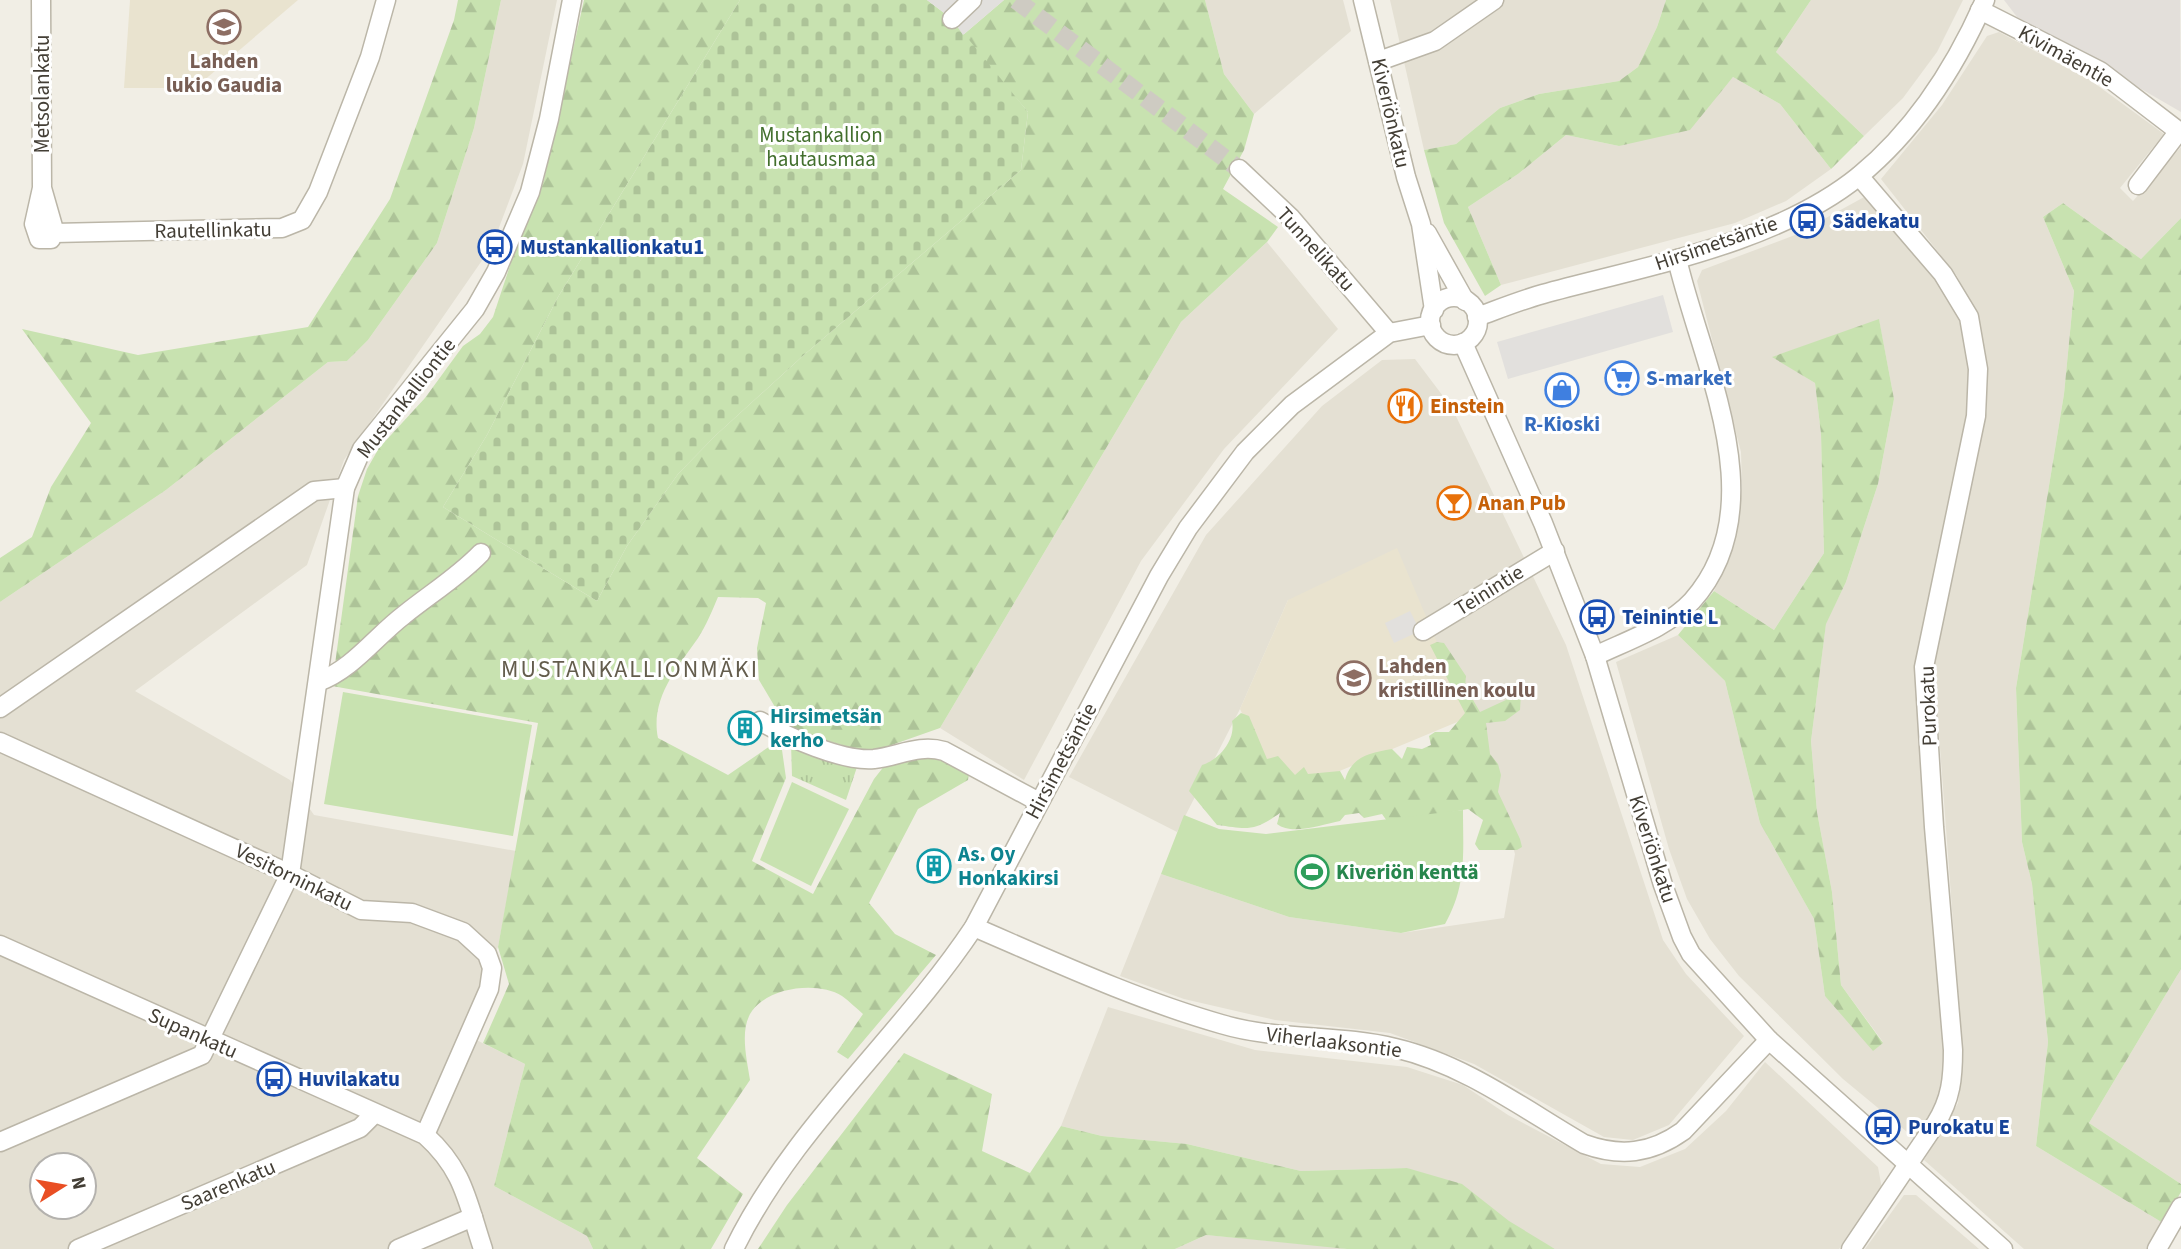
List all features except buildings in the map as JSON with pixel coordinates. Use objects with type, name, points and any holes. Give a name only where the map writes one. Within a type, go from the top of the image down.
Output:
[{"type":"street","name":"Metsolankatu","points":[[41,0],[42,188],[35,213],[35,232],[39,239],[45,241],[54,233]]},
{"type":"street","name":"Rautellinkatu","points":[[54,233],[282,228],[302,220],[318,192],[370,57],[386,0]]},
{"type":"street","name":"Mustankalliontie","points":[[345,488],[362,449],[475,309],[496,272],[530,192],[550,118],[572,0]]},
{"type":"street","points":[[952,19],[972,0]]},
{"type":"street","name":"Kiveriönkatu","points":[[1363,0],[1406,177],[1421,224],[1432,317]]},
{"type":"street","points":[[1379,61],[1435,41],[1494,0]]},
{"type":"street","name":"Kivimäentie","points":[[1982,5],[2100,71],[2180,132]]},
{"type":"street","name":"Hirsimetsäntie","points":[[1477,317],[1539,295],[1743,238],[1778,223],[1859,176],[1921,112],[1966,43],[1982,5]]},
{"type":"street","points":[[2138,185],[2180,132]]},
{"type":"street","name":"Tunnelikatu","points":[[1239,169],[1291,218],[1389,333]]},
{"type":"street","name":"Purokatu","points":[[1851,1249],[1946,1107],[1953,1082],[1953,1050],[1934,827],[1924,667],[1976,416],[1978,369],[1969,317],[1943,274],[1859,176]]},
{"type":"street","name":"Kiveriönkatu","points":[[1421,224],[1465,300]]},
{"type":"street","points":[[1595,656],[1651,630],[1691,602],[1711,572],[1725,540],[1732,502],[1732,463],[1677,258]]},
{"type":"street","points":[[1445,299],[1465,300],[1477,317],[1475,332],[1463,343],[1443,342],[1432,317],[1445,299]]},
{"type":"street","name":"Hirsimetsäntie","points":[[734,1249],[775,1179],[943,974],[974,927],[1188,527],[1245,452],[1292,405],[1389,333],[1432,317]]},
{"type":"street","name":"Kiveriönkatu","points":[[1463,343],[1555,551],[1595,656],[1642,819],[1682,937],[1712,979],[1769,1040],[2003,1249]]},
{"type":"street","points":[[0,708],[314,491],[345,488],[290,874],[202,1055],[0,1143]]},
{"type":"street","name":"Teinintie","points":[[1423,631],[1555,551]]},
{"type":"street","points":[[318,682],[337,675],[391,626],[481,553]]},
{"type":"street","points":[[761,721],[785,736],[856,758],[882,758],[928,747],[944,751],[1039,802]]},
{"type":"street","name":"Vesitorninkatu","points":[[0,742],[290,874],[361,910],[412,913],[446,923],[463,932],[487,954],[492,968],[489,989],[425,1135]]},
{"type":"street","name":"Viherlaaksontie","points":[[974,927],[1169,1009],[1224,1025],[1278,1036],[1392,1047],[1423,1055],[1460,1071],[1584,1144],[1604,1152],[1627,1153],[1667,1142],[1683,1131],[1769,1040]]},
{"type":"street","name":"Supankatu","points":[[0,945],[425,1135]]},
{"type":"street","name":"Saarenkatu","points":[[78,1249],[360,1128],[374,1114]]},
{"type":"street","points":[[425,1135],[447,1155],[461,1180],[484,1249]]},
{"type":"street","points":[[2157,1249],[2181,1207]]},
{"type":"street","points":[[398,1249],[473,1217]]},
{"type":"shaded area","points":[[130,0],[298,0],[195,88],[124,88]]},
{"type":"shaded area","points":[[501,0],[557,0],[523,164],[492,246],[344,460],[307,565],[135,691],[290,780],[314,815],[516,851],[498,947],[460,1032],[525,1064],[494,1186],[587,1236],[593,1249],[0,1249],[0,602],[166,490],[328,362],[347,361],[368,340],[437,243],[474,128]]},
{"type":"shaded area","points":[[927,0],[1004,0],[963,35],[952,19]]},
{"type":"shaded area","points":[[1205,0],[1343,0],[1351,31],[1254,114],[1224,74]]},
{"type":"shaded area","points":[[1390,0],[1666,0],[1657,27],[1638,67],[1619,81],[1539,94],[1500,108],[1456,144],[1424,150]]},
{"type":"shaded area","points":[[1811,0],[1963,0],[1937,52],[1903,98],[1864,136],[1776,52]]},
{"type":"shaded area","points":[[2004,0],[2180,0],[2181,112],[2017,17]]},
{"type":"shaded area","points":[[1999,32],[2090,80],[2164,134],[2120,188],[2133,201],[2181,147],[2181,218],[2141,259],[2063,203],[2043,217],[2074,291],[2064,394],[2016,688],[2022,842],[2032,884],[2048,1042],[2036,1146],[2163,1223],[2148,1249],[2024,1249],[1924,1160],[1958,1103],[1961,1080],[1961,1030],[1934,667],[1939,614],[1987,410],[1987,370],[1978,320],[1957,276],[1881,179],[1942,105],[1987,36]]},
{"type":"shaded area","points":[[1733,77],[1780,104],[1831,169],[1786,201],[1735,223],[1501,285],[1468,207],[1518,174],[1566,135],[1619,146],[1717,95]]},
{"type":"shaded area","points":[[1866,196],[1931,273],[1958,316],[1969,359],[1969,406],[1916,667],[1948,1076],[1918,1141],[1843,1079],[1739,976],[1710,939],[1687,899],[1669,849],[1616,662],[1678,635],[1725,681],[1760,823],[1814,919],[1825,996],[1883,1042],[1841,985],[1832,892],[1817,812],[1811,741],[1826,623],[1846,582],[1878,484],[1894,399],[1879,320],[1773,357],[1815,383],[1821,434],[1824,553],[1774,630],[1714,591],[1729,560],[1738,528],[1742,487],[1741,452],[1697,281],[1702,270],[1795,235]]},
{"type":"shaded area","points":[[1267,242],[1338,329],[1224,449],[1141,561],[1024,780],[940,728],[1181,322]]},
{"type":"shaded area","points":[[1663,295],[1673,332],[1508,379],[1497,342]]},
{"type":"shaded area","points":[[1415,359],[1452,408],[1566,645],[1663,940],[1686,974],[1744,1036],[1669,1125],[1633,1140],[1604,1137],[1474,1064],[1390,1033],[1275,1020],[1184,999],[1120,976],[1161,874],[1289,917],[1401,933],[1504,918],[1515,854],[1474,715],[1288,600],[1240,709],[1177,832],[1069,777],[1206,535],[1322,406],[1382,360]]},
{"type":"shaded area","name":"Lahden kristillinen koulu","points":[[1397,548],[1439,647],[1474,715],[1282,795],[1240,709],[1288,600]]},
{"type":"shaded area","points":[[1410,611],[1420,631],[1394,643],[1385,623]]},
{"type":"shaded area","points":[[2181,969],[2181,1184],[2089,1123]]},
{"type":"shaded area","points":[[1108,1007],[1255,1050],[1407,1067],[1463,1085],[1508,1115],[1601,1164],[1640,1167],[1685,1149],[1726,1111],[1765,1062],[1878,1167],[1882,1189],[1839,1249],[1555,1249],[1407,1168],[1301,1171],[1187,1144],[1102,1136],[1061,1126]]},
{"type":"shaded area","points":[[1904,1195],[1916,1195],[1979,1249],[1865,1249]]},
{"type":"shaded area","points":[[1206,1235],[1337,1247],[1347,1249],[1175,1249]]},
{"type":"green space","points":[[458,0],[501,0],[474,128],[437,243],[368,340],[347,361],[328,362],[166,490],[0,602],[0,558],[32,537],[51,487],[91,423],[22,329],[138,355],[308,327],[390,199],[454,20]]},
{"type":"green space","points":[[584,0],[740,0],[558,297],[487,435],[443,507],[597,601],[627,546],[678,474],[716,435],[805,354],[1021,170],[1028,112],[963,35],[1004,0],[1205,0],[1224,74],[1254,114],[1244,150],[1223,189],[1278,227],[1267,242],[1181,322],[940,728],[869,753],[788,729],[759,680],[757,648],[766,603],[758,598],[718,597],[701,633],[667,685],[658,710],[658,738],[728,775],[773,744],[782,750],[786,778],[752,861],[813,894],[874,779],[885,765],[928,749],[969,773],[968,780],[918,809],[869,903],[895,934],[936,955],[848,1059],[837,1052],[863,1014],[832,991],[807,988],[782,992],[760,1003],[748,1018],[745,1035],[750,1080],[697,1158],[743,1194],[711,1249],[593,1249],[587,1236],[494,1186],[525,1064],[483,1043],[509,984],[498,947],[538,723],[332,686],[358,496],[367,469],[379,448],[425,398],[463,346],[480,334],[493,317],[523,226],[544,180]]},
{"type":"green space","name":"Mustankallion hautausmaa","points":[[740,0],[927,0],[952,19],[1028,112],[1021,170],[805,354],[716,435],[678,474],[627,546],[597,601],[443,507],[487,435],[558,297]]},
{"type":"green space","points":[[1666,0],[1811,0],[1776,52],[1864,136],[1831,169],[1780,104],[1733,77],[1690,130],[1619,146],[1566,135],[1518,174],[1468,207],[1501,285],[1485,296],[1444,223],[1424,150],[1456,144],[1500,108],[1539,94],[1619,81],[1638,67],[1657,27]]},
{"type":"green space","points":[[2063,203],[2141,259],[2181,218],[2181,969],[2089,1123],[2181,1184],[2181,1192],[2163,1223],[2036,1146],[2048,1042],[2032,884],[2022,842],[2016,688],[2064,394],[2074,291],[2043,217]]},
{"type":"green space","points":[[1879,319],[1894,399],[1878,484],[1846,582],[1826,624],[1811,741],[1817,812],[1832,892],[1841,985],[1883,1043],[1873,1051],[1825,996],[1814,919],[1760,823],[1725,681],[1678,635],[1714,591],[1774,630],[1824,553],[1821,434],[1815,383],[1772,357]]},
{"type":"green space","points":[[1444,643],[1466,676],[1465,686],[1480,712],[1521,693],[1520,710],[1505,721],[1486,723],[1490,754],[1498,764],[1501,775],[1498,792],[1522,847],[1517,850],[1479,850],[1475,844],[1483,820],[1468,809],[1389,824],[1382,814],[1364,818],[1359,813],[1345,815],[1340,821],[1291,829],[1277,824],[1280,813],[1250,828],[1217,825],[1189,791],[1202,765],[1220,754],[1229,742],[1232,721],[1241,713],[1249,716],[1267,759],[1278,756],[1295,775],[1304,767],[1308,774],[1340,771],[1345,780],[1352,766],[1369,754],[1392,749],[1402,759],[1407,747],[1422,749],[1431,745],[1429,736],[1435,732],[1449,732],[1465,713],[1430,645]]},
{"type":"green space","points":[[343,692],[532,725],[513,836],[324,804]]},
{"type":"green space","points":[[791,743],[858,764],[846,800],[792,776]]},
{"type":"green space","points":[[792,782],[849,809],[811,886],[760,860]]},
{"type":"green space","name":"Kiveriön kenttä","points":[[1463,810],[1460,882],[1445,924],[1401,933],[1289,917],[1161,874],[1184,815],[1219,829],[1266,834]]},
{"type":"green space","points":[[904,1053],[992,1094],[982,1151],[1030,1173],[1061,1126],[1102,1136],[1187,1144],[1301,1171],[1407,1168],[1462,1184],[1509,1221],[1555,1249],[1347,1249],[1206,1235],[1175,1249],[758,1249],[787,1205]]},
{"type":"tunnel","points":[[1016,0],[1239,169]]},
{"type":"place","name":"Lahden lukio Gaudia","points":[[224,27]]},
{"type":"place","name":"Sädekatu","points":[[1807,221]]},
{"type":"place","name":"Mustankallionkatu1","points":[[495,247]]},
{"type":"place","name":"S-market","points":[[1622,378]]},
{"type":"place","name":"R-Kioski","points":[[1562,390]]},
{"type":"place","name":"Einstein","points":[[1405,406]]},
{"type":"place","name":"Anan Pub","points":[[1454,503]]},
{"type":"place","name":"Teinintie L","points":[[1597,617]]},
{"type":"place","name":"Lahden kristillinen koulu","points":[[1354,678]]},
{"type":"place","name":"Hirsimetsän kerho","points":[[745,728]]},
{"type":"place","name":"As. Oy Honkakirsi","points":[[934,866]]},
{"type":"place","name":"Kiveriön kenttä","points":[[1312,872]]},
{"type":"place","name":"Huvilakatu","points":[[274,1079]]},
{"type":"place","name":"Purokatu E","points":[[1883,1127]]},
{"type":"district","name":"MUSTANKALLIONMÄKI","points":[[630,669]]}]
